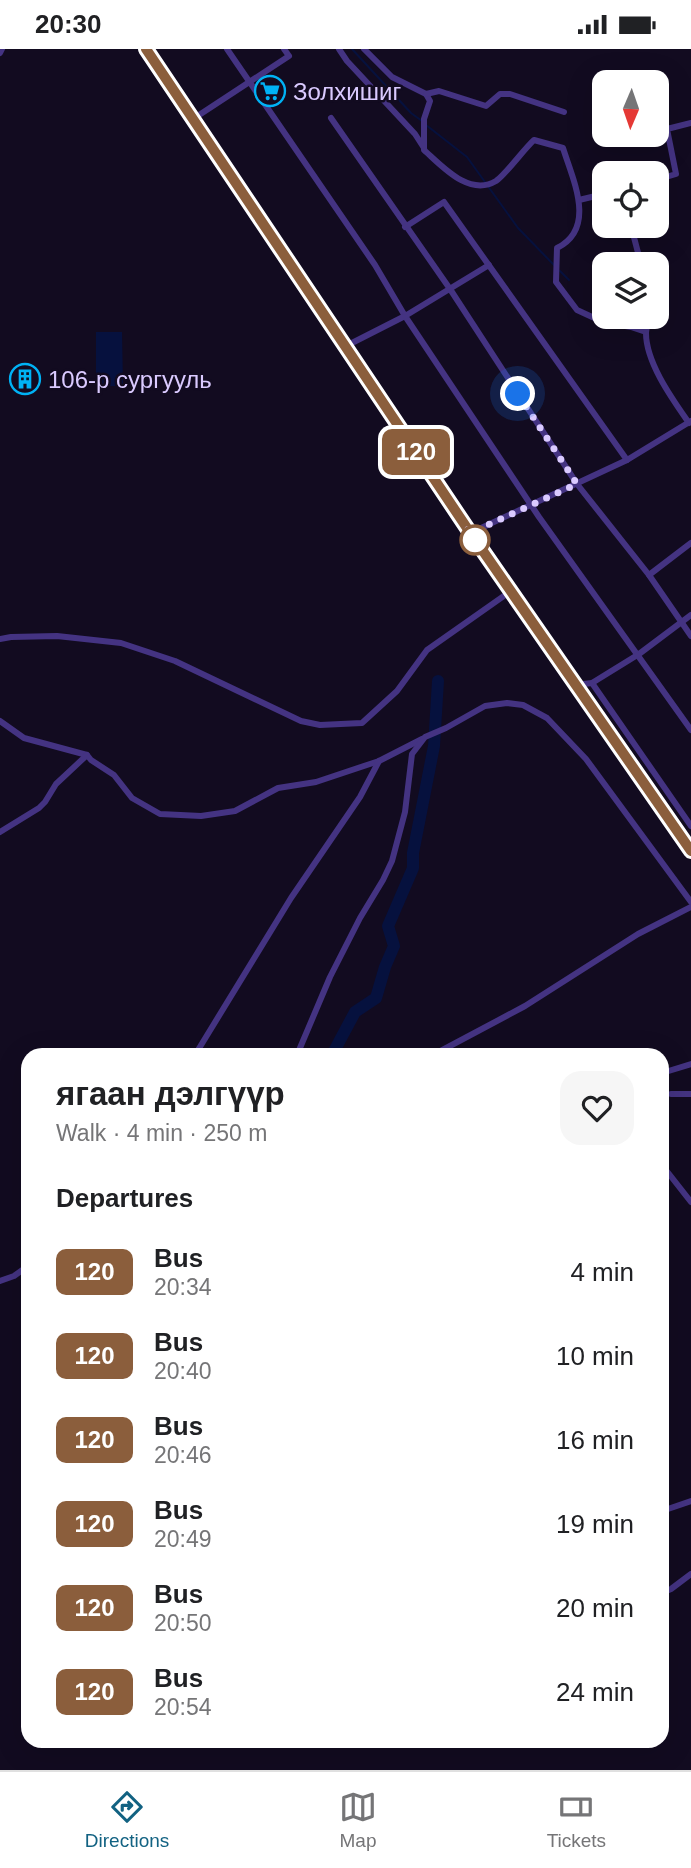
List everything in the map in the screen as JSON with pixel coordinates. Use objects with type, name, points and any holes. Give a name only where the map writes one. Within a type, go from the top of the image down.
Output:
[{"type":"main road","points":[[146,49],[467,528],[691,852]]},
{"type":"street","points":[[227,49],[375,265],[405,316],[533,505],[691,730]]},
{"type":"street","points":[[193,119],[289,55],[284,49]]},
{"type":"street","points":[[339,49],[415,134],[424,150],[456,178],[474,185],[495,181],[534,140],[563,148],[579,200],[579,224],[566,243],[557,248],[556,282],[577,310],[604,322],[646,332]]},
{"type":"street","points":[[365,49],[392,77],[426,94],[430,101],[425,119],[424,150]]},
{"type":"street","points":[[426,94],[439,91],[486,106],[500,94],[510,94],[564,112]]},
{"type":"street","points":[[331,118],[450,289],[577,484],[649,575],[691,636]]},
{"type":"street","points":[[669,176],[676,174],[667,129],[691,123]]},
{"type":"street","points":[[579,200],[592,197]]},
{"type":"street","points":[[405,227],[444,202],[627,460]]},
{"type":"street","points":[[346,346],[405,316],[489,265]]},
{"type":"street","points":[[467,528],[479,529],[533,505],[627,460],[691,422],[666,390],[656,368],[647,329]]},
{"type":"street","points":[[649,575],[691,543]]},
{"type":"street","points":[[0,639],[57,636],[108,640],[175,660],[301,721],[320,725],[353,724],[362,723],[383,705],[428,650],[511,591]]},
{"type":"street","points":[[575,684],[592,683],[639,654],[691,615]]},
{"type":"street","points":[[592,683],[691,826]]},
{"type":"street","points":[[0,721],[24,738],[87,755],[114,775],[132,797],[160,814],[186,816],[235,811],[278,788],[316,782],[379,760],[485,706],[497,703],[523,705],[547,718],[586,759],[691,905],[638,934],[525,1006],[446,1048]]},
{"type":"street","points":[[300,1048],[330,977],[391,861],[405,812],[412,754],[425,737]]},
{"type":"street","points":[[0,832],[39,808],[56,784],[87,755]]},
{"type":"street","points":[[199,1048],[291,898],[360,797],[379,760]]},
{"type":"street","points":[[669,1071],[691,1064]]},
{"type":"street","points":[[671,1094],[691,1094]]},
{"type":"street","points":[[669,1174],[691,1202]]},
{"type":"street","points":[[0,1281],[21,1271]]},
{"type":"street","points":[[669,1509],[691,1501]]},
{"type":"street","points":[[669,1590],[691,1574]]},
{"type":"shaded area","points":[[96,332],[122,332],[123,386],[96,386]]},
{"type":"waterway","points":[[352,49],[411,113],[422,121]]},
{"type":"waterway","points":[[426,125],[467,157],[518,228],[554,265]]},
{"type":"waterway","points":[[560,271],[569,280]]},
{"type":"waterway","points":[[336,1048],[355,1012],[376,998],[394,946],[388,926],[413,868],[413,853],[434,746],[438,681]]},
{"type":"bus line","name":"120","points":[[146,49],[467,528],[691,851]]},
{"type":"place","name":"Золхишиг","points":[[270,91]]},
{"type":"place","name":"106-р сургууль","points":[[25,379]]},
{"type":"route","points":[[475,540],[467,528],[479,529],[577,484],[518,394]]}]
